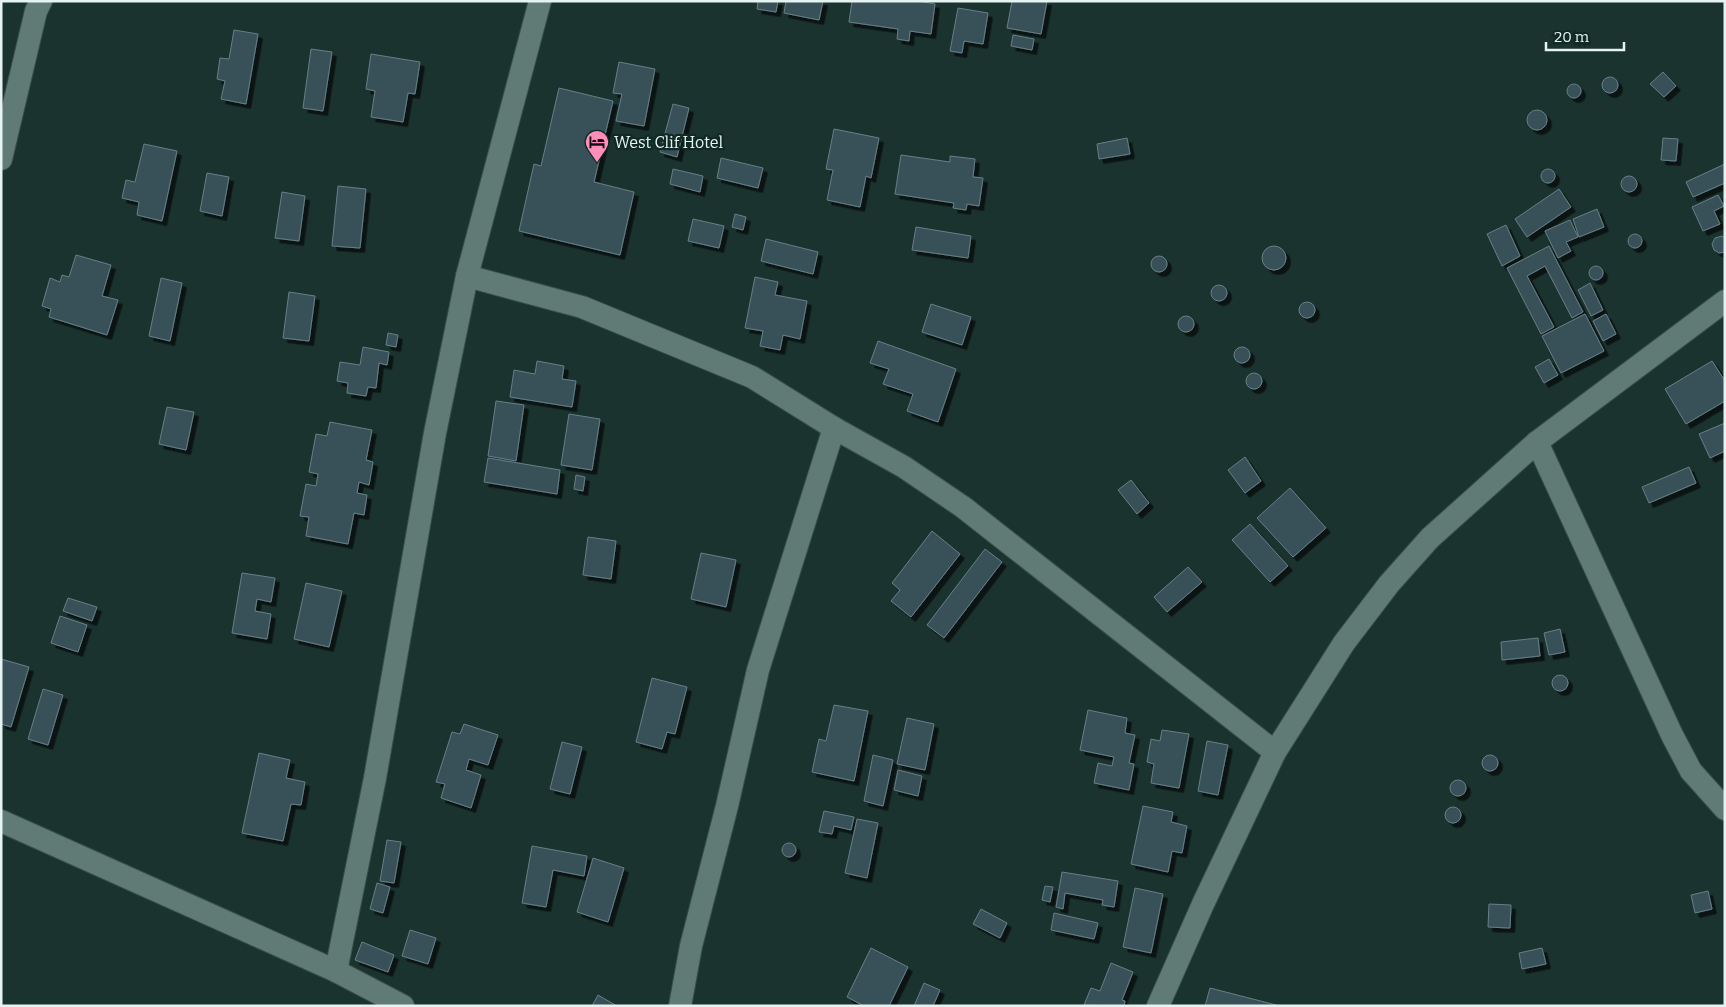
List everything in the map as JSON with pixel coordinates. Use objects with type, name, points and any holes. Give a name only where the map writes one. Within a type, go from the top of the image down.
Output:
[{"type":"street","points":[[1,159],[36,11],[41,1]]},
{"type":"street","points":[[336,972],[375,778],[433,443],[467,276],[540,1]]},
{"type":"street","points":[[467,276],[582,307],[752,377],[834,428],[904,468],[963,507],[1275,752]]},
{"type":"street","points":[[1158,1006],[1203,904],[1275,752],[1344,643],[1389,584],[1430,538],[1537,442],[1725,301]]},
{"type":"street","points":[[680,1006],[691,946],[727,806],[758,670],[834,428]]},
{"type":"street","points":[[1537,442],[1672,735],[1691,771],[1725,809]]},
{"type":"street","points":[[1,821],[336,972],[403,1006]]},
{"type":"building","points":[[758,1],[778,1],[776,12],[757,9]]},
{"type":"building","points":[[786,1],[823,1],[819,20],[784,13]]},
{"type":"building","points":[[852,1],[919,1],[935,4],[931,34],[910,31],[909,41],[897,39],[898,29],[849,22]]},
{"type":"building","points":[[1012,1],[1047,1],[1041,34],[1007,28]]},
{"type":"building","points":[[958,8],[988,13],[983,44],[964,41],[962,53],[950,51]]},
{"type":"building","points":[[234,30],[258,34],[246,104],[221,99],[225,81],[217,79],[220,58],[229,59]]},
{"type":"building","points":[[1013,35],[1034,39],[1032,50],[1011,46]]},
{"type":"building","points":[[311,49],[332,52],[323,111],[303,108]]},
{"type":"building","points":[[371,54],[420,62],[415,94],[408,93],[403,122],[371,117],[375,91],[366,89]]},
{"type":"building","points":[[619,62],[655,69],[644,126],[616,121],[622,94],[613,93]]},
{"type":"building","points":[[1663,72],[1676,86],[1664,97],[1650,84]]},
{"type":"building","points":[[1607,77],[1613,77],[1618,82],[1616,91],[1607,93],[1602,88],[1602,82]]},
{"type":"building","points":[[1574,84],[1579,86],[1581,91],[1579,96],[1574,98],[1569,96],[1567,91],[1569,86]]},
{"type":"building","points":[[559,88],[613,101],[594,182],[634,192],[620,255],[519,231],[534,164],[541,166]]},
{"type":"building","points":[[673,104],[689,108],[677,157],[660,152]]},
{"type":"building","points":[[1537,110],[1544,113],[1547,120],[1544,127],[1537,130],[1530,127],[1527,120],[1530,113]]},
{"type":"building","points":[[834,129],[879,138],[871,178],[866,176],[860,207],[827,200],[833,170],[826,169]]},
{"type":"building","points":[[1127,138],[1130,154],[1099,159],[1097,144]]},
{"type":"building","points":[[1663,138],[1678,139],[1676,161],[1661,160]]},
{"type":"building","points":[[144,144],[177,151],[162,221],[137,215],[139,202],[122,198],[126,180],[135,182]]},
{"type":"building","points":[[901,155],[950,162],[950,156],[975,159],[973,177],[983,178],[979,206],[967,204],[966,210],[953,208],[954,203],[895,194]]},
{"type":"building","points":[[721,158],[763,168],[758,188],[717,178]]},
{"type":"building","points":[[1725,164],[1725,183],[1693,197],[1686,182]]},
{"type":"building","points":[[673,169],[703,176],[700,192],[670,184]]},
{"type":"building","points":[[1548,169],[1553,171],[1555,176],[1553,181],[1548,183],[1543,181],[1541,176],[1543,171]]},
{"type":"building","points":[[207,173],[229,177],[222,216],[200,211]]},
{"type":"building","points":[[1626,176],[1632,176],[1637,181],[1635,190],[1626,192],[1621,187],[1621,181]]},
{"type":"building","points":[[338,186],[366,189],[360,248],[332,246]]},
{"type":"building","points":[[1559,189],[1571,207],[1527,237],[1515,219]]},
{"type":"building","points":[[282,192],[305,196],[299,241],[275,238]]},
{"type":"building","points":[[1718,195],[1724,206],[1714,211],[1720,224],[1703,231],[1692,207]]},
{"type":"building","points":[[1597,209],[1604,227],[1579,237],[1573,219]]},
{"type":"building","points":[[735,214],[746,217],[743,230],[732,227]]},
{"type":"building","points":[[693,219],[724,226],[719,248],[688,241]]},
{"type":"building","points":[[1570,220],[1578,237],[1566,242],[1571,251],[1558,258],[1545,231]]},
{"type":"building","points":[[1506,225],[1520,256],[1502,266],[1487,234]]},
{"type":"building","points":[[916,227],[971,236],[968,258],[912,250]]},
{"type":"building","points":[[1635,234],[1640,236],[1642,241],[1640,246],[1635,248],[1630,246],[1628,241],[1630,236]]},
{"type":"building","points":[[1722,236],[1725,238],[1725,252],[1719,253],[1714,250],[1712,244],[1715,238]]},
{"type":"building","points":[[766,239],[818,252],[813,274],[761,261]]},
{"type":"building","points":[[1274,246],[1283,249],[1286,258],[1283,267],[1274,270],[1265,267],[1262,258],[1265,249]]},
{"type":"building","points":[[1549,246],[1583,312],[1572,318],[1545,266],[1527,276],[1554,327],[1541,334],[1507,268]]},
{"type":"building","points":[[76,255],[111,265],[102,296],[118,300],[107,335],[49,317],[51,309],[42,306],[50,278],[60,282],[62,275],[69,277]]},
{"type":"building","points":[[1156,256],[1162,256],[1167,261],[1165,270],[1156,272],[1151,267],[1151,261]]},
{"type":"building","points":[[1596,266],[1601,268],[1603,273],[1601,278],[1596,280],[1591,278],[1589,273],[1591,268]]},
{"type":"building","points":[[755,277],[778,282],[775,295],[807,301],[800,339],[783,335],[780,350],[760,346],[763,331],[745,328]]},
{"type":"building","points":[[161,278],[182,283],[170,341],[149,336]]},
{"type":"building","points":[[1590,283],[1603,310],[1591,316],[1578,290]]},
{"type":"building","points":[[1216,285],[1222,285],[1227,290],[1225,299],[1216,301],[1211,296],[1211,290]]},
{"type":"building","points":[[289,292],[315,296],[309,341],[283,338]]},
{"type":"building","points":[[1304,302],[1310,302],[1315,307],[1313,316],[1304,318],[1299,313],[1299,307]]},
{"type":"building","points":[[931,304],[971,317],[962,345],[922,332]]},
{"type":"building","points":[[1585,314],[1604,351],[1561,373],[1542,336]]},
{"type":"building","points":[[1606,314],[1616,334],[1603,341],[1593,321]]},
{"type":"building","points":[[1183,316],[1189,316],[1194,321],[1192,330],[1183,332],[1178,327],[1178,321]]},
{"type":"building","points":[[388,333],[398,335],[396,347],[386,345]]},
{"type":"building","points":[[878,341],[956,369],[938,422],[907,411],[913,394],[883,384],[889,369],[870,363]]},
{"type":"building","points":[[363,347],[389,352],[387,365],[379,363],[376,388],[368,387],[366,396],[347,393],[348,383],[337,381],[340,362],[360,365]]},
{"type":"building","points":[[1239,347],[1245,347],[1250,352],[1248,361],[1239,363],[1234,358],[1234,352]]},
{"type":"building","points":[[1549,359],[1558,375],[1544,383],[1535,367]]},
{"type":"building","points":[[537,361],[564,366],[562,379],[576,381],[572,407],[510,397],[514,370],[535,374]]},
{"type":"building","points":[[1712,361],[1725,381],[1725,401],[1686,424],[1665,389]]},
{"type":"building","points":[[1251,373],[1257,373],[1262,378],[1260,387],[1251,389],[1246,384],[1246,378]]},
{"type":"building","points":[[496,401],[524,405],[516,461],[488,456]]},
{"type":"building","points":[[167,407],[194,412],[186,450],[159,444]]},
{"type":"building","points":[[569,414],[600,419],[592,470],[561,465]]},
{"type":"building","points":[[330,422],[372,430],[366,460],[373,462],[369,485],[359,482],[357,493],[367,495],[364,515],[354,513],[348,544],[306,536],[309,517],[300,516],[306,484],[316,486],[318,474],[309,472],[316,434],[327,436]]},
{"type":"building","points":[[1725,423],[1725,451],[1710,458],[1699,434]]},
{"type":"building","points":[[1245,457],[1261,481],[1245,493],[1228,470]]},
{"type":"building","points":[[488,458],[560,470],[557,494],[484,482]]},
{"type":"building","points":[[1689,467],[1696,483],[1649,503],[1642,487]]},
{"type":"building","points":[[576,475],[585,477],[583,491],[574,489]]},
{"type":"building","points":[[1131,480],[1149,503],[1137,514],[1118,490]]},
{"type":"building","points":[[1290,488],[1326,528],[1293,557],[1257,518]]},
{"type":"building","points":[[1250,524],[1288,566],[1270,582],[1232,540]]},
{"type":"building","points":[[932,531],[960,554],[911,617],[891,601],[900,590],[892,583]]},
{"type":"building","points":[[588,537],[616,541],[611,579],[583,575]]},
{"type":"building","points":[[985,549],[1002,562],[944,638],[927,625]]},
{"type":"building","points":[[701,553],[736,560],[726,607],[691,599]]},
{"type":"building","points":[[1188,567],[1202,582],[1167,612],[1154,597]]},
{"type":"building","points":[[242,573],[275,578],[271,602],[257,599],[255,611],[271,614],[267,639],[232,633]]},
{"type":"building","points":[[306,583],[342,591],[329,647],[294,639]]},
{"type":"building","points":[[68,598],[97,607],[92,621],[63,611]]},
{"type":"building","points":[[60,616],[87,625],[78,652],[51,643]]},
{"type":"building","points":[[1560,629],[1565,652],[1549,655],[1544,633]]},
{"type":"building","points":[[1538,638],[1540,656],[1502,660],[1501,642]]},
{"type":"building","points":[[1,659],[29,667],[11,727],[1,724]]},
{"type":"building","points":[[1557,675],[1563,675],[1568,680],[1566,689],[1557,691],[1552,686],[1552,680]]},
{"type":"building","points":[[652,678],[687,687],[675,734],[667,732],[662,749],[636,742]]},
{"type":"building","points":[[43,689],[63,695],[48,745],[28,739]]},
{"type":"building","points":[[834,705],[868,711],[854,781],[812,772],[819,739],[826,741]]},
{"type":"building","points":[[1088,710],[1127,718],[1125,733],[1135,735],[1129,763],[1134,764],[1129,790],[1094,783],[1098,763],[1112,766],[1114,757],[1080,750]]},
{"type":"building","points":[[907,718],[934,724],[925,770],[897,764]]},
{"type":"building","points":[[464,724],[498,735],[488,765],[469,759],[466,770],[481,775],[471,808],[441,798],[445,784],[436,782],[452,732],[460,734]]},
{"type":"building","points":[[1162,730],[1189,734],[1179,788],[1151,783],[1154,764],[1147,762],[1151,739],[1160,741]]},
{"type":"building","points":[[1207,741],[1228,745],[1218,795],[1198,791]]},
{"type":"building","points":[[562,742],[582,747],[570,794],[550,789]]},
{"type":"building","points":[[259,753],[290,760],[286,778],[305,782],[301,805],[291,804],[283,841],[242,833]]},
{"type":"building","points":[[873,755],[893,760],[883,806],[864,801]]},
{"type":"building","points":[[1487,755],[1493,755],[1498,760],[1496,769],[1487,771],[1482,766],[1482,760]]},
{"type":"building","points":[[898,770],[922,776],[918,796],[894,790]]},
{"type":"building","points":[[1455,780],[1461,780],[1466,785],[1464,794],[1455,796],[1450,791],[1450,785]]},
{"type":"building","points":[[1143,806],[1173,812],[1171,822],[1187,826],[1182,853],[1172,851],[1168,872],[1131,864]]},
{"type":"building","points":[[1450,807],[1456,807],[1461,812],[1459,821],[1450,823],[1445,818],[1445,812]]},
{"type":"building","points":[[824,811],[854,817],[851,830],[834,826],[832,834],[819,832]]},
{"type":"building","points":[[857,819],[878,823],[867,878],[845,873]]},
{"type":"building","points":[[387,840],[401,842],[394,883],[380,881]]},
{"type":"building","points":[[789,843],[794,845],[796,850],[794,855],[789,857],[784,855],[782,850],[784,845]]},
{"type":"building","points":[[532,846],[587,856],[584,876],[553,870],[546,907],[522,903]]},
{"type":"building","points":[[593,858],[624,868],[608,922],[577,912]]},
{"type":"building","points":[[1062,872],[1118,881],[1114,907],[1102,905],[1103,900],[1065,893],[1063,909],[1056,907]]},
{"type":"building","points":[[377,883],[390,887],[383,913],[370,909]]},
{"type":"building","points":[[1045,886],[1053,887],[1050,902],[1042,900]]},
{"type":"building","points":[[1135,888],[1163,894],[1151,953],[1123,947]]},
{"type":"building","points":[[1708,891],[1712,909],[1695,913],[1691,895]]},
{"type":"building","points":[[1489,904],[1511,905],[1510,928],[1488,927]]},
{"type":"building","points":[[981,909],[1007,923],[1000,938],[973,924]]},
{"type":"building","points":[[1054,913],[1098,923],[1094,939],[1051,930]]},
{"type":"building","points":[[410,930],[436,938],[428,964],[402,956]]},
{"type":"building","points":[[362,942],[394,955],[388,972],[355,960]]},
{"type":"building","points":[[871,948],[908,967],[889,1006],[864,1006],[847,997]]},
{"type":"building","points":[[1542,948],[1546,964],[1522,969],[1519,953]]},
{"type":"building","points":[[1111,963],[1133,972],[1122,1000],[1125,1001],[1124,1006],[1084,1005],[1091,988],[1100,991]]},
{"type":"building","points":[[924,983],[940,990],[933,1006],[914,1006]]},
{"type":"building","points":[[1210,988],[1280,1006],[1205,1006]]},
{"type":"building","points":[[598,995],[617,1006],[592,1006]]},
{"type":"place","name":"West Clif Hotel","points":[[597,163]]}]
